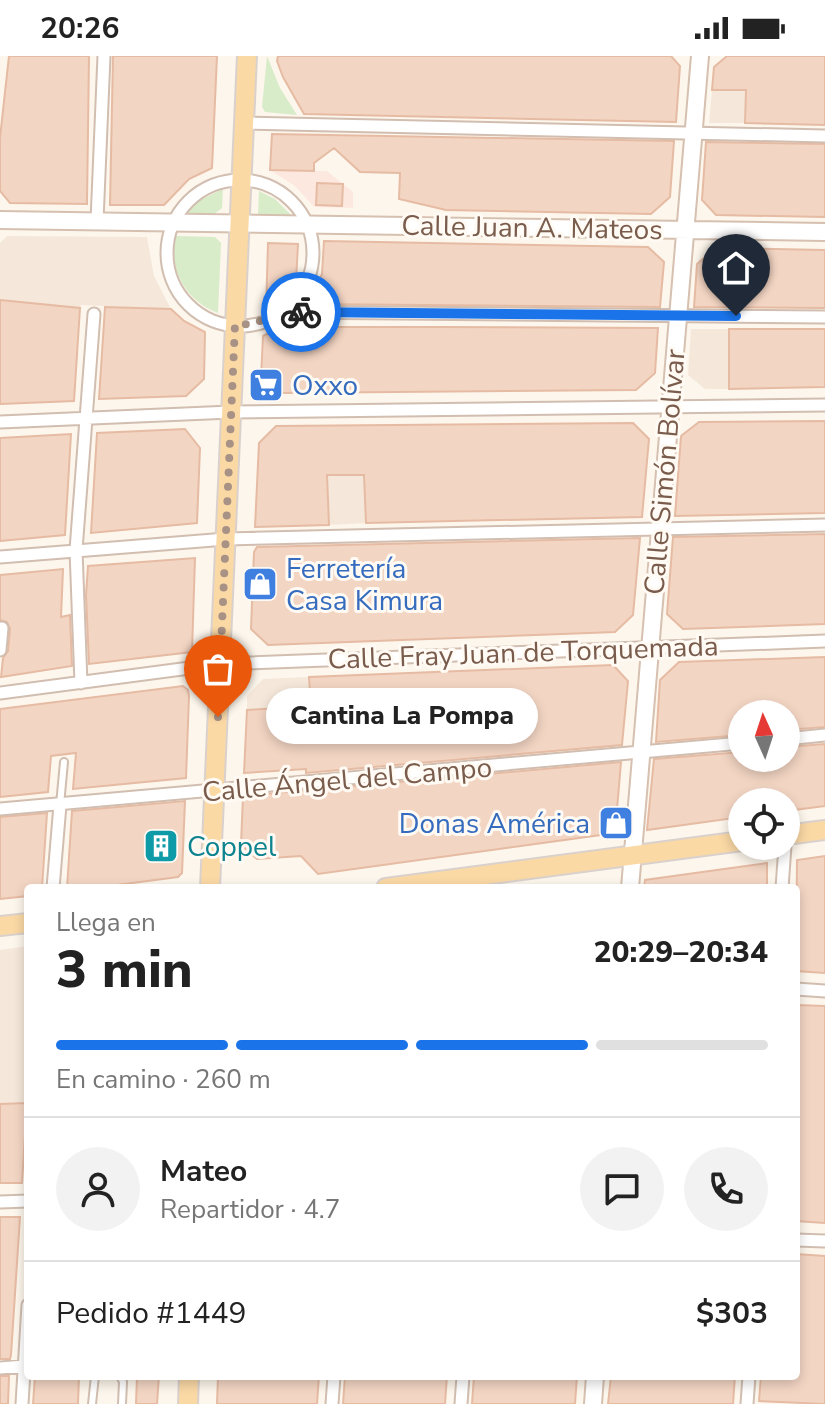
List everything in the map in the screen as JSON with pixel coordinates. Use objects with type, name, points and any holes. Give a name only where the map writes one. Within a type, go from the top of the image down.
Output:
[{"type":"main road","points":[[210,884],[247,56]]},
{"type":"main road","points":[[800,833],[825,830]]},
{"type":"main road","points":[[448,884],[494,881],[633,855],[728,843]]},
{"type":"main road","points":[[0,926],[24,923]]},
{"type":"main road","points":[[188,1404],[189,1380]]},
{"type":"street","points":[[97,221],[104,56]]},
{"type":"street","name":"Calle Simón Bolívar","points":[[630,884],[700,56]]},
{"type":"street","points":[[244,123],[825,136]]},
{"type":"street","points":[[242,180],[269,186],[293,202],[308,225],[312,241],[311,273],[295,301],[268,320],[235,325],[206,317],[179,293],[171,276],[167,258],[168,240],[174,223],[183,207],[212,186],[242,180]]},
{"type":"street","name":"Calle Juan A. Mateos","points":[[0,220],[825,232]]},
{"type":"street","points":[[283,312],[825,317]]},
{"type":"street","points":[[81,683],[76,550],[94,314]]},
{"type":"street","points":[[0,422],[231,412],[825,405]]},
{"type":"street","points":[[0,557],[226,539],[825,525]]},
{"type":"street","points":[[0,650],[2,628]]},
{"type":"street","name":"Calle Fray Juan de Torquemada","points":[[0,693],[220,664],[825,641]]},
{"type":"street","points":[[800,738],[825,735]]},
{"type":"street","name":"Calle Ángel del Campo","points":[[0,809],[728,744]]},
{"type":"street","points":[[53,884],[60,805]]},
{"type":"street","points":[[782,884],[784,860]]},
{"type":"street","points":[[800,989],[825,991]]},
{"type":"street","points":[[0,1202],[24,1201]]},
{"type":"street","points":[[800,1240],[825,1241]]},
{"type":"street","points":[[0,1368],[24,1366],[22,1404]]},
{"type":"street","points":[[332,1404],[334,1380]]},
{"type":"street","points":[[461,1404],[463,1380]]},
{"type":"street","points":[[593,1404],[595,1380]]},
{"type":"street","points":[[747,1404],[749,1380]]},
{"type":"lane","points":[[60,805],[64,762]]},
{"type":"lane","points":[[92,1404],[95,1380]]},
{"type":"lane","points":[[122,1404],[123,1380]]},
{"type":"shaded area","points":[[712,90],[746,90],[745,123],[709,123]]},
{"type":"shaded area","points":[[270,170],[327,171],[353,192],[353,208],[314,207],[295,186]]},
{"type":"shaded area","points":[[7,236],[147,237],[154,276],[171,309],[81,305],[80,308],[0,300],[0,243]]},
{"type":"shaded area","points":[[691,329],[729,329],[729,389],[705,389],[688,375]]},
{"type":"shaded area","points":[[327,475],[364,475],[366,523],[329,525]]},
{"type":"shaded area","points":[[309,677],[312,722],[283,724],[282,708],[247,710],[247,696],[263,679]]},
{"type":"shaded area","points":[[24,947],[24,1103],[0,1104],[0,950]]},
{"type":"green space","points":[[267,56],[280,88],[297,115],[265,112],[262,107]]},
{"type":"green space","points":[[223,189],[222,208],[213,215],[185,215],[198,201]]},
{"type":"green space","points":[[259,191],[275,199],[291,215],[258,215]]},
{"type":"green space","points":[[176,236],[215,237],[221,243],[218,313],[197,301],[182,283],[175,261]]},
{"type":"building","points":[[9,56],[89,56],[87,204],[10,203],[0,191],[0,138]]},
{"type":"building","points":[[113,56],[217,56],[212,168],[189,179],[164,205],[110,205]]},
{"type":"building","points":[[278,56],[671,56],[680,66],[676,122],[304,114],[283,77]]},
{"type":"building","points":[[727,56],[825,56],[825,125],[745,123],[746,90],[712,90],[714,67]]},
{"type":"building","points":[[272,134],[674,141],[670,197],[651,214],[446,210],[399,199],[400,173],[360,172],[334,148],[314,163],[314,171],[270,170]]},
{"type":"building","points":[[706,142],[825,144],[825,217],[716,215],[702,200]]},
{"type":"building","points":[[317,183],[343,184],[342,206],[316,205]]},
{"type":"building","points":[[324,241],[648,247],[664,262],[660,307],[308,304],[322,274]]},
{"type":"building","points":[[268,243],[298,244],[296,281],[286,295],[266,310]]},
{"type":"building","points":[[715,248],[825,250],[825,308],[694,307],[697,264]]},
{"type":"building","points":[[0,300],[80,308],[74,401],[0,404]]},
{"type":"building","points":[[105,307],[171,309],[184,321],[205,332],[204,379],[186,396],[99,399]]},
{"type":"building","points":[[281,327],[658,328],[655,373],[636,390],[278,393],[261,378],[263,336]]},
{"type":"building","points":[[729,329],[825,329],[825,387],[729,389]]},
{"type":"building","points":[[825,421],[825,513],[675,516],[681,436],[699,422]]},
{"type":"building","points":[[633,423],[649,439],[642,517],[366,523],[364,475],[327,475],[329,525],[255,527],[259,443],[276,426]]},
{"type":"building","points":[[185,429],[200,448],[197,523],[91,533],[97,433]]},
{"type":"building","points":[[71,434],[65,535],[0,541],[0,438]]},
{"type":"building","points":[[825,534],[825,624],[683,629],[667,614],[673,537]]},
{"type":"building","points":[[640,538],[633,615],[615,632],[268,645],[251,629],[254,552],[257,547]]},
{"type":"building","points":[[195,558],[192,652],[89,664],[88,566]]},
{"type":"building","points":[[63,569],[61,617],[70,615],[72,666],[1,677],[10,629],[7,622],[0,620],[0,575]]},
{"type":"building","points":[[825,657],[825,727],[800,729],[800,700],[728,700],[728,736],[656,742],[660,680],[679,662]]},
{"type":"building","points":[[613,665],[628,681],[622,745],[306,773],[306,769],[244,773],[247,710],[282,708],[283,724],[312,722],[309,677]]},
{"type":"building","points":[[183,686],[189,696],[186,778],[73,789],[76,753],[51,756],[48,792],[0,797],[0,709]]},
{"type":"building","points":[[825,744],[825,806],[800,809],[800,788],[728,788],[728,819],[647,830],[654,759],[728,753],[728,772],[800,772],[800,746]]},
{"type":"building","points":[[621,762],[615,833],[318,874],[301,856],[257,859],[241,845],[243,796]]},
{"type":"building","points":[[185,801],[182,873],[178,877],[125,884],[67,884],[72,811]]},
{"type":"building","points":[[47,813],[42,884],[24,884],[24,896],[0,899],[0,817]]},
{"type":"building","points":[[825,856],[825,973],[800,971],[800,884],[797,884],[797,860]]},
{"type":"building","points":[[767,863],[767,884],[644,884],[645,880]]},
{"type":"building","points":[[800,1005],[825,1006],[825,1223],[800,1221]]},
{"type":"building","points":[[24,1103],[22,1183],[0,1183],[0,1104]]},
{"type":"building","points":[[0,1217],[20,1217],[10,1359],[0,1359]]},
{"type":"building","points":[[800,1254],[825,1256],[825,1404],[759,1401],[761,1380],[800,1380]]},
{"type":"building","points":[[0,1376],[9,1376],[8,1404],[0,1404]]},
{"type":"building","points":[[35,1380],[79,1380],[78,1404],[33,1404]]},
{"type":"building","points":[[137,1380],[159,1380],[157,1404],[136,1404]]},
{"type":"building","points":[[218,1380],[319,1380],[317,1404],[217,1404]]},
{"type":"building","points":[[345,1380],[447,1380],[445,1404],[343,1404]]},
{"type":"building","points":[[474,1380],[577,1380],[575,1404],[472,1404]]},
{"type":"building","points":[[611,1380],[735,1380],[733,1404],[608,1404]]},
{"type":"way so far","points":[[218,717],[235,325],[252,325],[283,312],[301,312]]},
{"type":"place","name":"Oxxo","points":[[266,385]]},
{"type":"place","name":"Ferretería Casa Kimura","points":[[260,584]]},
{"type":"place","name":"Cantina La Pompa","points":[[218,717]]},
{"type":"place","name":"Donas América","points":[[616,823]]},
{"type":"place","name":"Coppel","points":[[161,846]]},
{"type":"route","points":[[301,312],[736,316]]}]
